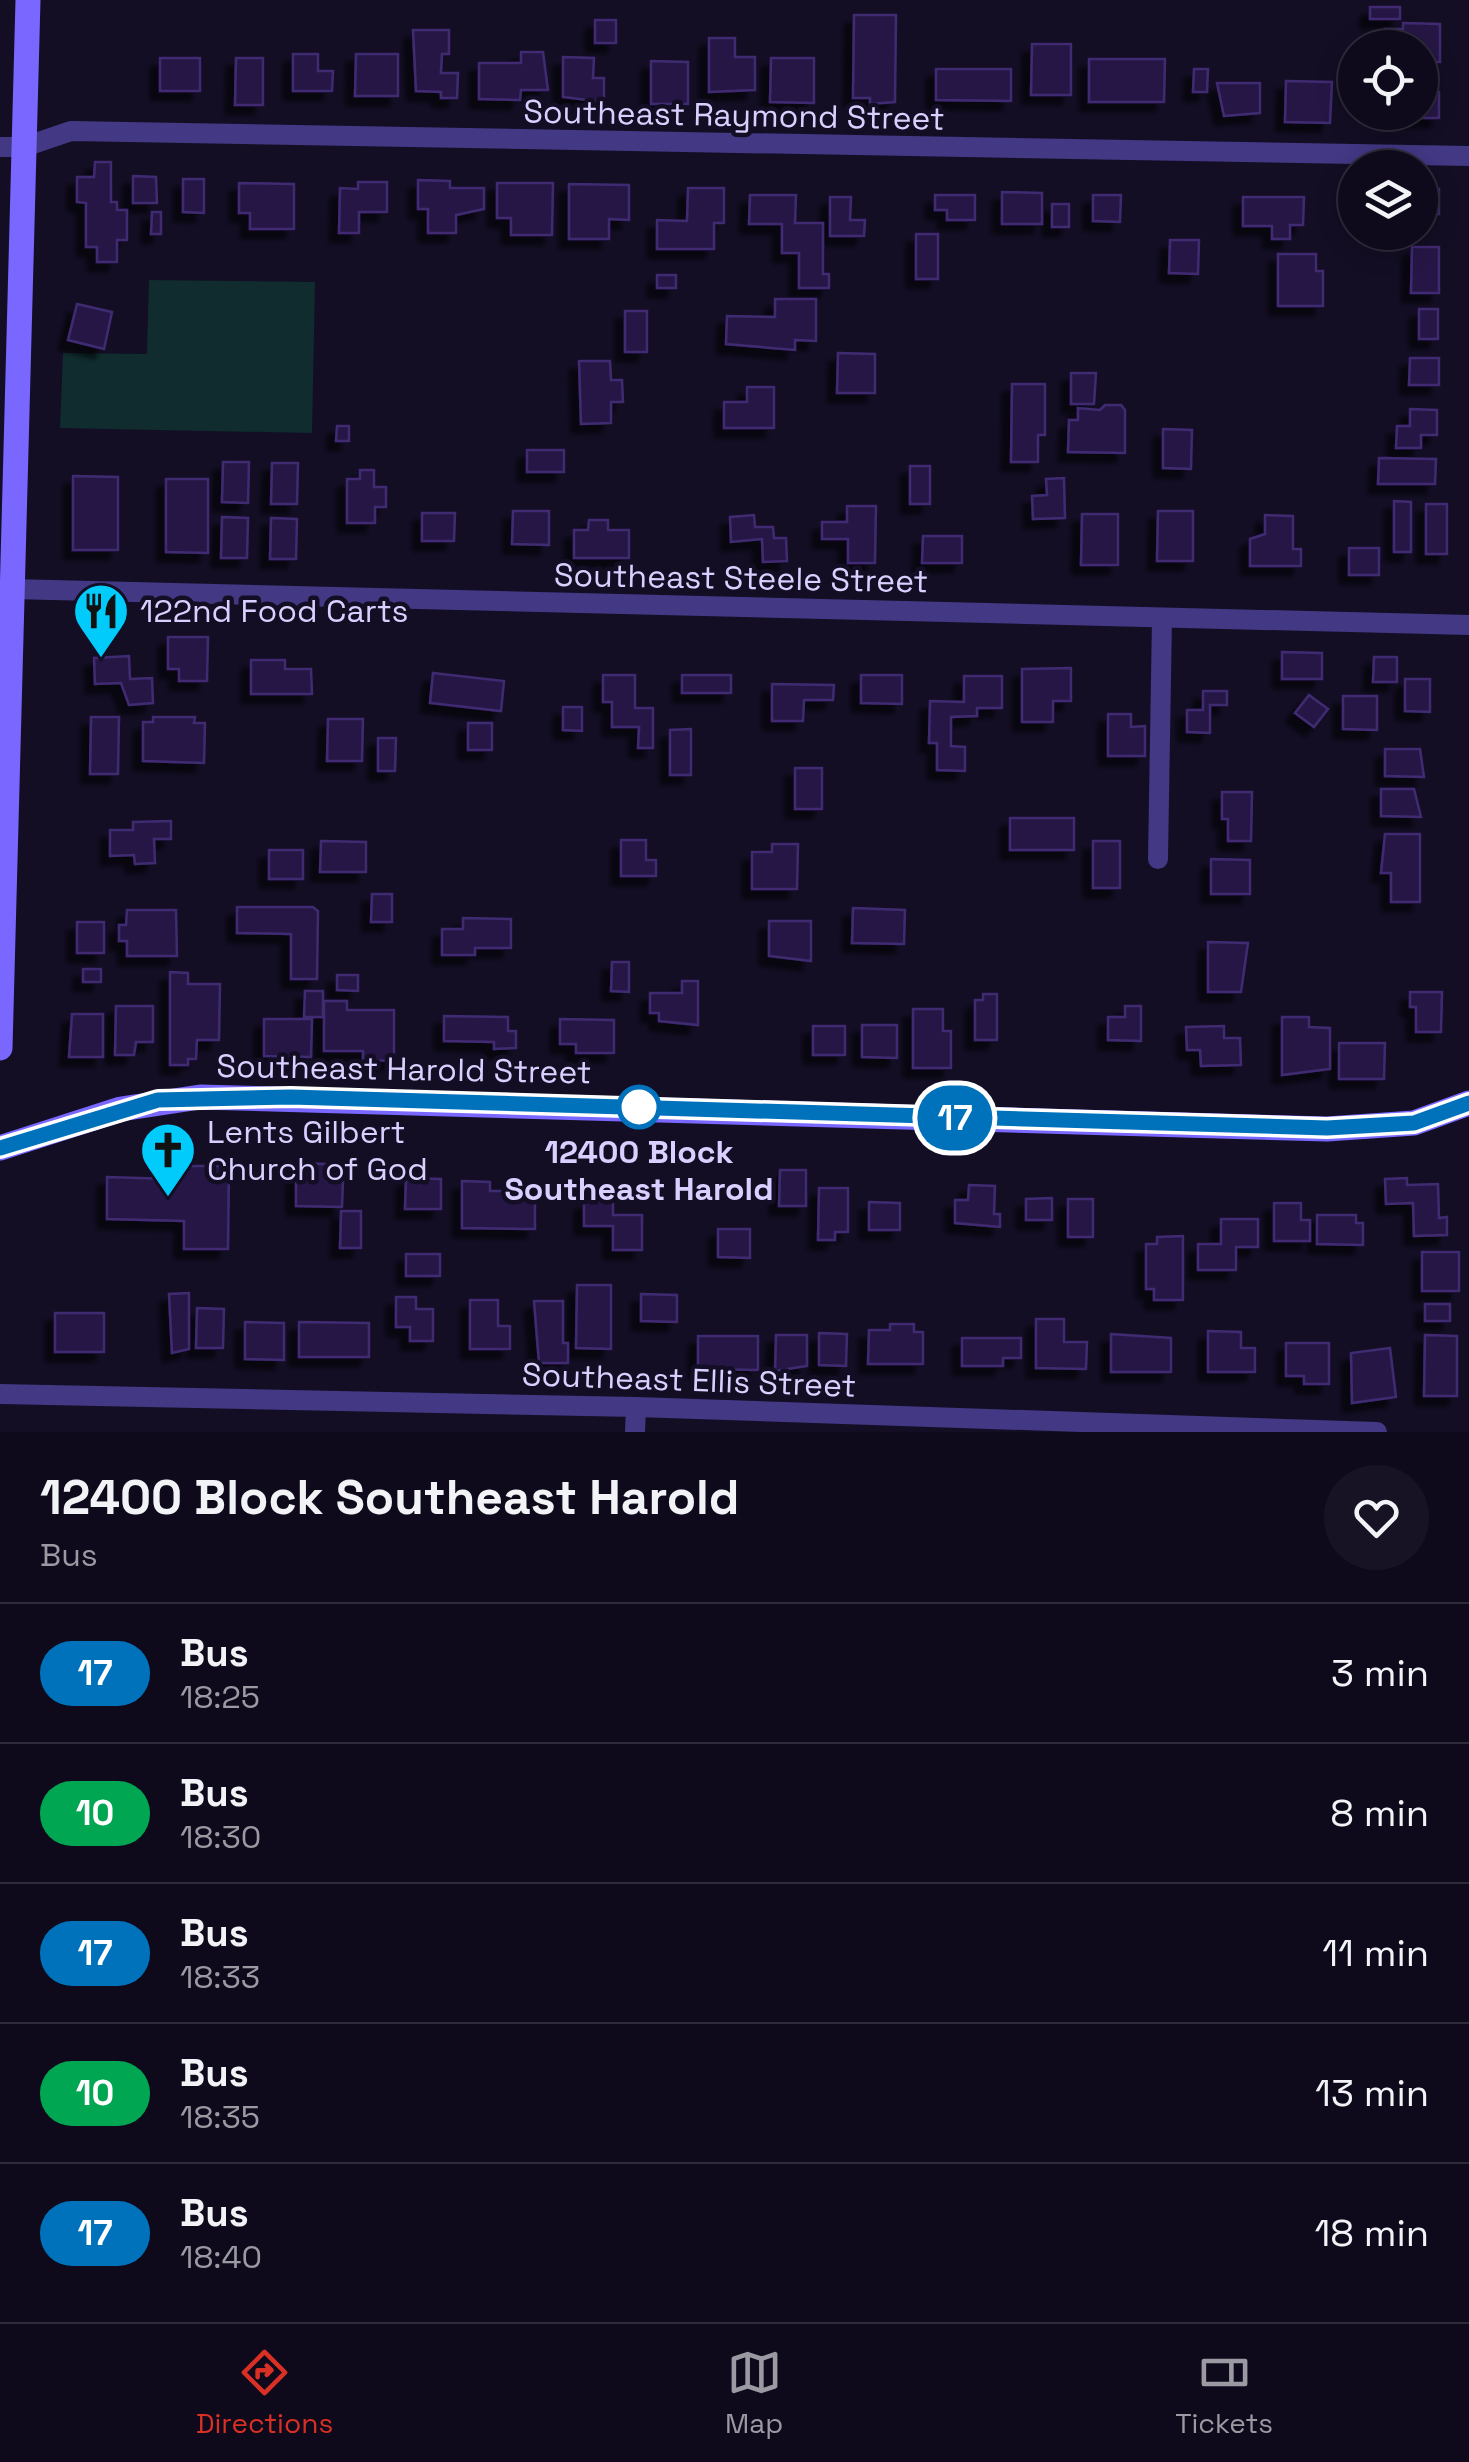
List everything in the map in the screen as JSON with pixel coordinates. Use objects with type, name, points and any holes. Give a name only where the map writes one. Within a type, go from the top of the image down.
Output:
[{"type":"street","points":[[0,1048],[11,589],[12,146],[28,0]]},
{"type":"street","name":"Southeast Raymond Street","points":[[12,146],[70,132],[1469,156]]},
{"type":"street","name":"Southeast Steele Street","points":[[11,589],[1469,625]]},
{"type":"street","points":[[1158,859],[1162,618]]},
{"type":"street","name":"Southeast Harold Street","points":[[0,1148],[140,1104],[213,1097],[1327,1128],[1414,1123],[1469,1104]]},
{"type":"street","name":"Southeast Ellis Street","points":[[0,1394],[636,1407],[1377,1432]]},
{"type":"street","points":[[635,1432],[636,1407]]},
{"type":"green space","points":[[149,280],[315,282],[312,433],[60,428],[63,353],[147,354]]},
{"type":"building","points":[[1370,7],[1400,7],[1400,19],[1370,19]]},
{"type":"building","points":[[854,15],[896,15],[895,102],[870,104],[870,98],[853,98]]},
{"type":"building","points":[[595,20],[616,20],[616,43],[595,43]]},
{"type":"building","points":[[1403,23],[1440,24],[1440,62],[1438,30],[1385,30],[1403,29]]},
{"type":"building","points":[[413,30],[449,30],[449,54],[442,54],[441,73],[458,73],[457,98],[441,98],[441,92],[416,91]]},
{"type":"building","points":[[709,38],[735,38],[735,57],[755,57],[755,90],[709,92]]},
{"type":"building","points":[[1032,44],[1071,44],[1071,95],[1031,95]]},
{"type":"building","points":[[521,52],[543,52],[548,90],[521,90],[520,100],[479,99],[479,63],[521,63]]},
{"type":"building","points":[[293,54],[318,54],[318,71],[333,71],[332,91],[293,91]]},
{"type":"building","points":[[356,54],[398,54],[398,96],[355,96]]},
{"type":"building","points":[[563,57],[594,58],[593,78],[604,78],[604,102],[563,97]]},
{"type":"building","points":[[160,58],[200,58],[200,91],[160,91]]},
{"type":"building","points":[[236,58],[263,58],[263,105],[235,105]]},
{"type":"building","points":[[771,58],[814,58],[814,103],[770,102]]},
{"type":"building","points":[[1089,59],[1165,59],[1164,102],[1089,102]]},
{"type":"building","points":[[651,61],[688,62],[688,104],[651,104]]},
{"type":"building","points":[[936,69],[1011,69],[1011,101],[936,100]]},
{"type":"building","points":[[1194,69],[1208,69],[1207,92],[1193,92]]},
{"type":"building","points":[[1286,81],[1332,82],[1330,123],[1285,122]]},
{"type":"building","points":[[1217,83],[1260,83],[1260,113],[1224,116]]},
{"type":"building","points":[[95,162],[111,162],[111,202],[117,202],[117,210],[127,210],[127,240],[117,240],[117,262],[97,262],[97,247],[86,247],[86,203],[77,202],[77,177],[94,177]]},
{"type":"building","points":[[133,176],[156,177],[157,203],[133,203]]},
{"type":"building","points":[[183,179],[204,179],[204,213],[183,212]]},
{"type":"building","points":[[418,180],[450,181],[450,188],[484,188],[484,209],[456,215],[456,233],[428,233],[428,209],[418,209]]},
{"type":"building","points":[[358,182],[387,182],[387,212],[359,212],[359,233],[339,233],[340,188],[358,189]]},
{"type":"building","points":[[239,183],[294,184],[294,229],[250,229],[250,213],[239,213]]},
{"type":"building","points":[[497,183],[553,183],[552,235],[511,235],[511,218],[497,218]]},
{"type":"building","points":[[569,184],[629,185],[629,220],[609,219],[609,239],[569,239]]},
{"type":"building","points":[[688,188],[724,188],[724,223],[714,223],[714,249],[657,249],[657,220],[687,221]]},
{"type":"building","points":[[1002,192],[1042,193],[1042,224],[1002,224]]},
{"type":"building","points":[[750,195],[796,195],[795,223],[823,223],[823,274],[829,274],[829,288],[799,288],[799,253],[782,253],[782,224],[749,224]]},
{"type":"building","points":[[935,195],[975,195],[975,220],[947,220],[947,210],[935,210]]},
{"type":"building","points":[[1093,195],[1121,195],[1120,222],[1093,221]]},
{"type":"building","points":[[830,197],[851,197],[850,220],[865,220],[864,236],[830,236]]},
{"type":"building","points":[[1243,197],[1304,197],[1303,225],[1290,225],[1290,239],[1272,239],[1272,226],[1243,226]]},
{"type":"building","points":[[1052,204],[1069,204],[1069,227],[1052,227]]},
{"type":"building","points":[[152,212],[161,212],[161,234],[151,234]]},
{"type":"building","points":[[916,234],[938,234],[938,279],[916,279]]},
{"type":"building","points":[[1170,240],[1199,240],[1198,274],[1169,273]]},
{"type":"building","points":[[1439,247],[1439,293],[1411,293],[1412,250]]},
{"type":"building","points":[[1278,254],[1316,254],[1316,271],[1323,271],[1323,306],[1278,306]]},
{"type":"building","points":[[657,275],[676,275],[676,288],[657,288]]},
{"type":"building","points":[[775,299],[816,299],[816,341],[795,340],[795,350],[726,344],[727,316],[775,317]]},
{"type":"building","points":[[77,304],[112,312],[104,349],[68,340]]},
{"type":"building","points":[[1419,309],[1438,309],[1438,339],[1419,339]]},
{"type":"building","points":[[625,311],[647,311],[647,352],[625,352]]},
{"type":"building","points":[[838,353],[875,354],[875,393],[837,393]]},
{"type":"building","points":[[1410,358],[1439,358],[1439,385],[1409,385]]},
{"type":"building","points":[[579,361],[610,361],[611,380],[622,380],[623,402],[611,402],[611,423],[581,424]]},
{"type":"building","points":[[1071,373],[1096,373],[1094,404],[1071,404]]},
{"type":"building","points":[[1012,384],[1045,384],[1045,435],[1038,435],[1038,462],[1011,462]]},
{"type":"building","points":[[747,387],[774,387],[774,428],[724,428],[724,402],[747,402]]},
{"type":"building","points":[[1105,405],[1121,405],[1125,410],[1125,453],[1068,452],[1069,420],[1078,420],[1078,408],[1100,410]]},
{"type":"building","points":[[1410,409],[1437,410],[1437,435],[1421,435],[1421,448],[1396,448],[1397,426],[1410,426]]},
{"type":"building","points":[[337,426],[349,426],[349,441],[336,441]]},
{"type":"building","points":[[1163,429],[1192,430],[1191,469],[1163,468]]},
{"type":"building","points":[[527,450],[564,450],[564,472],[527,472]]},
{"type":"building","points":[[1379,458],[1436,459],[1435,484],[1378,484]]},
{"type":"building","points":[[223,462],[249,462],[248,503],[222,502]]},
{"type":"building","points":[[272,463],[298,463],[297,504],[271,504]]},
{"type":"building","points":[[910,466],[930,466],[930,504],[910,504]]},
{"type":"building","points":[[360,470],[374,470],[374,487],[386,487],[386,507],[375,507],[375,523],[347,523],[347,479],[360,479]]},
{"type":"building","points":[[73,476],[118,477],[118,550],[73,550]]},
{"type":"building","points":[[1064,478],[1065,518],[1033,519],[1032,496],[1047,495],[1046,479]]},
{"type":"building","points":[[166,479],[208,479],[208,553],[166,552]]},
{"type":"building","points":[[1394,501],[1411,502],[1411,552],[1394,552]]},
{"type":"building","points":[[1426,504],[1447,504],[1447,554],[1426,554]]},
{"type":"building","points":[[847,506],[876,506],[875,563],[848,563],[848,539],[822,539],[822,522],[847,522]]},
{"type":"building","points":[[513,511],[549,511],[549,545],[512,544]]},
{"type":"building","points":[[1158,511],[1193,511],[1193,561],[1157,561]]},
{"type":"building","points":[[422,513],[455,513],[454,541],[422,541]]},
{"type":"building","points":[[1082,514],[1118,514],[1118,565],[1081,565]]},
{"type":"building","points":[[754,515],[755,527],[773,527],[774,538],[786,538],[787,561],[763,562],[762,539],[731,542],[730,517]]},
{"type":"building","points":[[1265,515],[1293,516],[1293,549],[1301,549],[1301,566],[1250,566],[1250,539],[1265,534]]},
{"type":"building","points":[[222,517],[248,518],[247,558],[221,558]]},
{"type":"building","points":[[271,518],[297,519],[296,559],[270,559]]},
{"type":"building","points":[[589,520],[608,520],[608,530],[629,530],[629,558],[574,558],[574,530],[588,530]]},
{"type":"building","points":[[923,536],[962,536],[962,563],[922,563]]},
{"type":"building","points":[[1349,548],[1379,548],[1379,575],[1349,575]]},
{"type":"building","points":[[168,637],[208,637],[207,681],[179,681],[179,669],[168,669]]},
{"type":"building","points":[[1282,652],[1322,653],[1322,679],[1282,679]]},
{"type":"building","points":[[129,656],[130,679],[152,678],[153,703],[129,705],[121,683],[95,684],[94,658]]},
{"type":"building","points":[[1374,657],[1397,657],[1397,682],[1373,682]]},
{"type":"building","points":[[251,660],[285,660],[285,669],[311,669],[312,694],[251,694]]},
{"type":"building","points":[[1071,668],[1071,701],[1053,701],[1053,722],[1022,722],[1022,669]]},
{"type":"building","points":[[433,673],[504,681],[501,711],[430,703]]},
{"type":"building","points":[[603,675],[635,675],[635,708],[653,708],[653,748],[638,748],[639,727],[612,727],[612,702],[603,702]]},
{"type":"building","points":[[682,675],[731,675],[731,693],[682,693]]},
{"type":"building","points":[[861,675],[902,675],[902,704],[861,703]]},
{"type":"building","points":[[964,676],[1002,676],[1002,708],[977,708],[977,716],[951,717],[951,746],[965,747],[965,771],[937,770],[937,743],[929,743],[930,701],[964,702]]},
{"type":"building","points":[[1405,679],[1430,679],[1430,712],[1405,711]]},
{"type":"building","points":[[772,684],[834,685],[833,700],[804,700],[803,721],[772,721]]},
{"type":"building","points":[[1203,691],[1227,691],[1227,705],[1210,705],[1210,733],[1187,732],[1187,710],[1203,710]]},
{"type":"building","points":[[1309,695],[1328,709],[1314,727],[1295,713]]},
{"type":"building","points":[[1343,696],[1377,696],[1377,730],[1343,729]]},
{"type":"building","points":[[563,707],[582,707],[582,731],[563,730]]},
{"type":"building","points":[[1108,714],[1131,714],[1131,727],[1145,726],[1145,756],[1108,756]]},
{"type":"building","points":[[91,717],[119,717],[118,774],[90,774]]},
{"type":"building","points":[[153,717],[195,717],[194,723],[205,723],[204,763],[143,761],[143,722],[153,722]]},
{"type":"building","points":[[328,719],[363,719],[362,761],[327,761]]},
{"type":"building","points":[[468,723],[492,723],[492,750],[468,750]]},
{"type":"building","points":[[691,729],[691,775],[670,775],[670,730]]},
{"type":"building","points":[[378,738],[396,738],[395,771],[378,771]]},
{"type":"building","points":[[1385,749],[1420,749],[1424,777],[1385,776]]},
{"type":"building","points":[[795,768],[822,768],[822,809],[795,809]]},
{"type":"building","points":[[1381,789],[1414,789],[1421,817],[1381,816]]},
{"type":"building","points":[[1222,792],[1252,792],[1251,841],[1228,841],[1228,819],[1222,819]]},
{"type":"building","points":[[1010,818],[1074,818],[1074,850],[1010,850]]},
{"type":"building","points":[[171,821],[171,839],[154,839],[155,863],[135,864],[134,855],[110,856],[110,830],[133,830],[133,822]]},
{"type":"building","points":[[1385,834],[1420,834],[1420,902],[1391,902],[1391,873],[1381,873]]},
{"type":"building","points":[[621,840],[646,840],[646,860],[656,860],[656,876],[621,876]]},
{"type":"building","points":[[321,841],[366,842],[366,872],[320,872]]},
{"type":"building","points":[[1093,841],[1120,841],[1120,888],[1093,888]]},
{"type":"building","points":[[772,844],[798,844],[797,889],[752,889],[752,852],[772,852]]},
{"type":"building","points":[[269,850],[303,850],[303,879],[269,879]]},
{"type":"building","points":[[1211,859],[1250,860],[1250,894],[1211,894]]},
{"type":"building","points":[[372,894],[392,894],[392,922],[371,922]]},
{"type":"building","points":[[237,907],[313,907],[318,911],[317,979],[291,979],[291,934],[237,933]]},
{"type":"building","points":[[853,908],[905,910],[904,944],[852,943]]},
{"type":"building","points":[[127,910],[176,910],[177,956],[127,956],[127,941],[119,941],[119,925],[126,925]]},
{"type":"building","points":[[463,918],[511,919],[511,948],[475,948],[475,955],[442,955],[442,929],[463,929]]},
{"type":"building","points":[[769,921],[811,921],[811,961],[769,956]]},
{"type":"building","points":[[77,922],[104,922],[104,953],[77,953]]},
{"type":"building","points":[[1208,942],[1248,943],[1241,992],[1208,992]]},
{"type":"building","points":[[612,962],[629,962],[629,992],[611,991]]},
{"type":"building","points":[[83,969],[101,969],[101,982],[83,982]]},
{"type":"building","points":[[170,972],[188,973],[188,984],[220,984],[219,1040],[197,1040],[196,1059],[188,1059],[188,1065],[170,1065]]},
{"type":"building","points":[[337,975],[358,975],[358,991],[337,990]]},
{"type":"building","points":[[682,981],[698,981],[698,1025],[659,1021],[659,1013],[650,1013],[650,993],[682,993]]},
{"type":"building","points":[[305,991],[323,991],[323,1017],[304,1017]]},
{"type":"building","points":[[1410,992],[1442,992],[1441,1032],[1416,1032],[1416,1007],[1410,1007]]},
{"type":"building","points":[[983,994],[997,994],[997,1040],[975,1040],[975,1000],[983,1000]]},
{"type":"building","points":[[324,1001],[347,1001],[347,1010],[394,1010],[394,1061],[363,1060],[363,1051],[324,1051]]},
{"type":"building","points":[[116,1006],[153,1006],[153,1042],[136,1042],[134,1055],[115,1055]]},
{"type":"building","points":[[1125,1006],[1141,1006],[1141,1041],[1108,1040],[1108,1017],[1125,1017]]},
{"type":"building","points":[[913,1009],[943,1009],[943,1031],[951,1031],[951,1068],[913,1068]]},
{"type":"building","points":[[72,1014],[103,1014],[103,1057],[69,1057]]},
{"type":"building","points":[[444,1016],[508,1017],[508,1031],[516,1031],[516,1048],[494,1049],[494,1042],[444,1041]]},
{"type":"building","points":[[1282,1017],[1309,1017],[1309,1027],[1330,1028],[1330,1069],[1282,1075]]},
{"type":"building","points":[[264,1019],[312,1019],[311,1057],[264,1056]]},
{"type":"building","points":[[560,1019],[614,1020],[614,1053],[576,1053],[576,1044],[560,1044]]},
{"type":"building","points":[[862,1025],[897,1025],[897,1058],[862,1057]]},
{"type":"building","points":[[813,1026],[845,1026],[845,1055],[813,1055]]},
{"type":"building","points":[[1224,1026],[1224,1038],[1240,1038],[1241,1065],[1201,1066],[1200,1050],[1187,1050],[1186,1027]]},
{"type":"building","points":[[1339,1043],[1385,1043],[1384,1079],[1339,1079]]},
{"type":"building","points":[[296,1163],[325,1164],[327,1181],[343,1181],[342,1207],[296,1206]]},
{"type":"building","name":"Lents Gilbert Church of God","points":[[172,1166],[229,1166],[228,1249],[184,1249],[184,1221],[107,1219],[107,1177],[172,1179]]},
{"type":"building","points":[[780,1170],[806,1170],[806,1206],[779,1206]]},
{"type":"building","points":[[406,1178],[441,1179],[441,1209],[405,1209]]},
{"type":"building","points":[[1407,1178],[1407,1185],[1438,1184],[1439,1218],[1447,1217],[1447,1235],[1414,1236],[1413,1203],[1386,1204],[1385,1179]]},
{"type":"building","points":[[462,1181],[490,1182],[490,1191],[535,1191],[535,1229],[462,1228]]},
{"type":"building","points":[[969,1185],[995,1186],[994,1214],[1000,1214],[1000,1227],[955,1223],[955,1200],[968,1200]]},
{"type":"building","points":[[819,1188],[848,1188],[848,1232],[835,1232],[835,1240],[818,1240]]},
{"type":"building","points":[[1052,1198],[1052,1220],[1026,1220],[1026,1199]]},
{"type":"building","points":[[1068,1199],[1093,1199],[1093,1237],[1068,1237]]},
{"type":"building","points":[[584,1201],[613,1202],[613,1215],[642,1215],[642,1250],[613,1250],[613,1226],[584,1226]]},
{"type":"building","points":[[869,1202],[900,1203],[900,1230],[869,1230]]},
{"type":"building","points":[[1274,1203],[1301,1203],[1301,1220],[1310,1220],[1310,1241],[1274,1241]]},
{"type":"building","points":[[341,1211],[361,1211],[361,1248],[340,1248]]},
{"type":"building","points":[[1317,1215],[1356,1215],[1356,1223],[1363,1223],[1363,1245],[1317,1244]]},
{"type":"building","points":[[1221,1219],[1258,1219],[1258,1247],[1236,1247],[1236,1270],[1198,1270],[1198,1244],[1221,1244]]},
{"type":"building","points":[[718,1229],[750,1229],[750,1258],[718,1257]]},
{"type":"building","points":[[1183,1236],[1183,1300],[1154,1300],[1154,1289],[1146,1289],[1146,1244],[1157,1244],[1157,1237]]},
{"type":"building","points":[[1422,1252],[1459,1252],[1459,1291],[1422,1291]]},
{"type":"building","points":[[406,1254],[440,1254],[440,1276],[406,1276]]},
{"type":"building","points":[[577,1285],[611,1285],[611,1349],[576,1348]]},
{"type":"building","points":[[189,1293],[189,1349],[172,1353],[169,1294]]},
{"type":"building","points":[[641,1294],[677,1295],[677,1322],[641,1321]]},
{"type":"building","points":[[396,1297],[416,1297],[416,1309],[433,1309],[433,1341],[410,1341],[410,1327],[396,1327]]},
{"type":"building","points":[[470,1300],[498,1300],[498,1326],[510,1326],[510,1349],[470,1349]]},
{"type":"building","points":[[534,1301],[563,1301],[563,1343],[568,1343],[568,1363],[539,1363]]},
{"type":"building","points":[[1425,1304],[1450,1304],[1450,1321],[1425,1321]]},
{"type":"building","points":[[197,1308],[224,1309],[223,1348],[196,1348]]},
{"type":"building","points":[[55,1313],[104,1313],[104,1352],[55,1352]]},
{"type":"building","points":[[1036,1319],[1064,1319],[1064,1342],[1087,1342],[1086,1369],[1036,1368]]},
{"type":"building","points":[[245,1322],[284,1323],[284,1360],[245,1359]]},
{"type":"building","points":[[299,1322],[369,1323],[369,1357],[299,1357]]},
{"type":"building","points":[[890,1324],[914,1324],[914,1332],[923,1332],[923,1364],[868,1364],[869,1330],[890,1330]]},
{"type":"building","points":[[1208,1331],[1241,1332],[1241,1348],[1255,1348],[1255,1372],[1208,1372]]},
{"type":"building","points":[[819,1333],[847,1334],[846,1366],[819,1365]]},
{"type":"building","points":[[1111,1334],[1171,1338],[1171,1372],[1111,1372]]},
{"type":"building","points":[[776,1335],[807,1335],[807,1366],[775,1371]]},
{"type":"building","points":[[1425,1335],[1457,1336],[1457,1396],[1424,1396]]},
{"type":"building","points":[[698,1336],[758,1336],[758,1370],[698,1369]]},
{"type":"building","points":[[962,1338],[1021,1338],[1021,1358],[1003,1358],[1003,1366],[962,1366]]},
{"type":"building","points":[[1286,1343],[1329,1343],[1329,1384],[1304,1384],[1304,1376],[1286,1376]]},
{"type":"building","points":[[1390,1348],[1396,1397],[1352,1403],[1351,1353]]},
{"type":"bus line","name":"17","points":[[0,1148],[121,1108],[180,1098],[291,1097],[1327,1128],[1414,1123],[1469,1103]]},
{"type":"place","name":"122nd Food Carts","points":[[101,660]]},
{"type":"place","name":"12400 Block Southeast Harold","points":[[639,1107]]},
{"type":"place","name":"Lents Gilbert Church of God","points":[[168,1199]]}]
